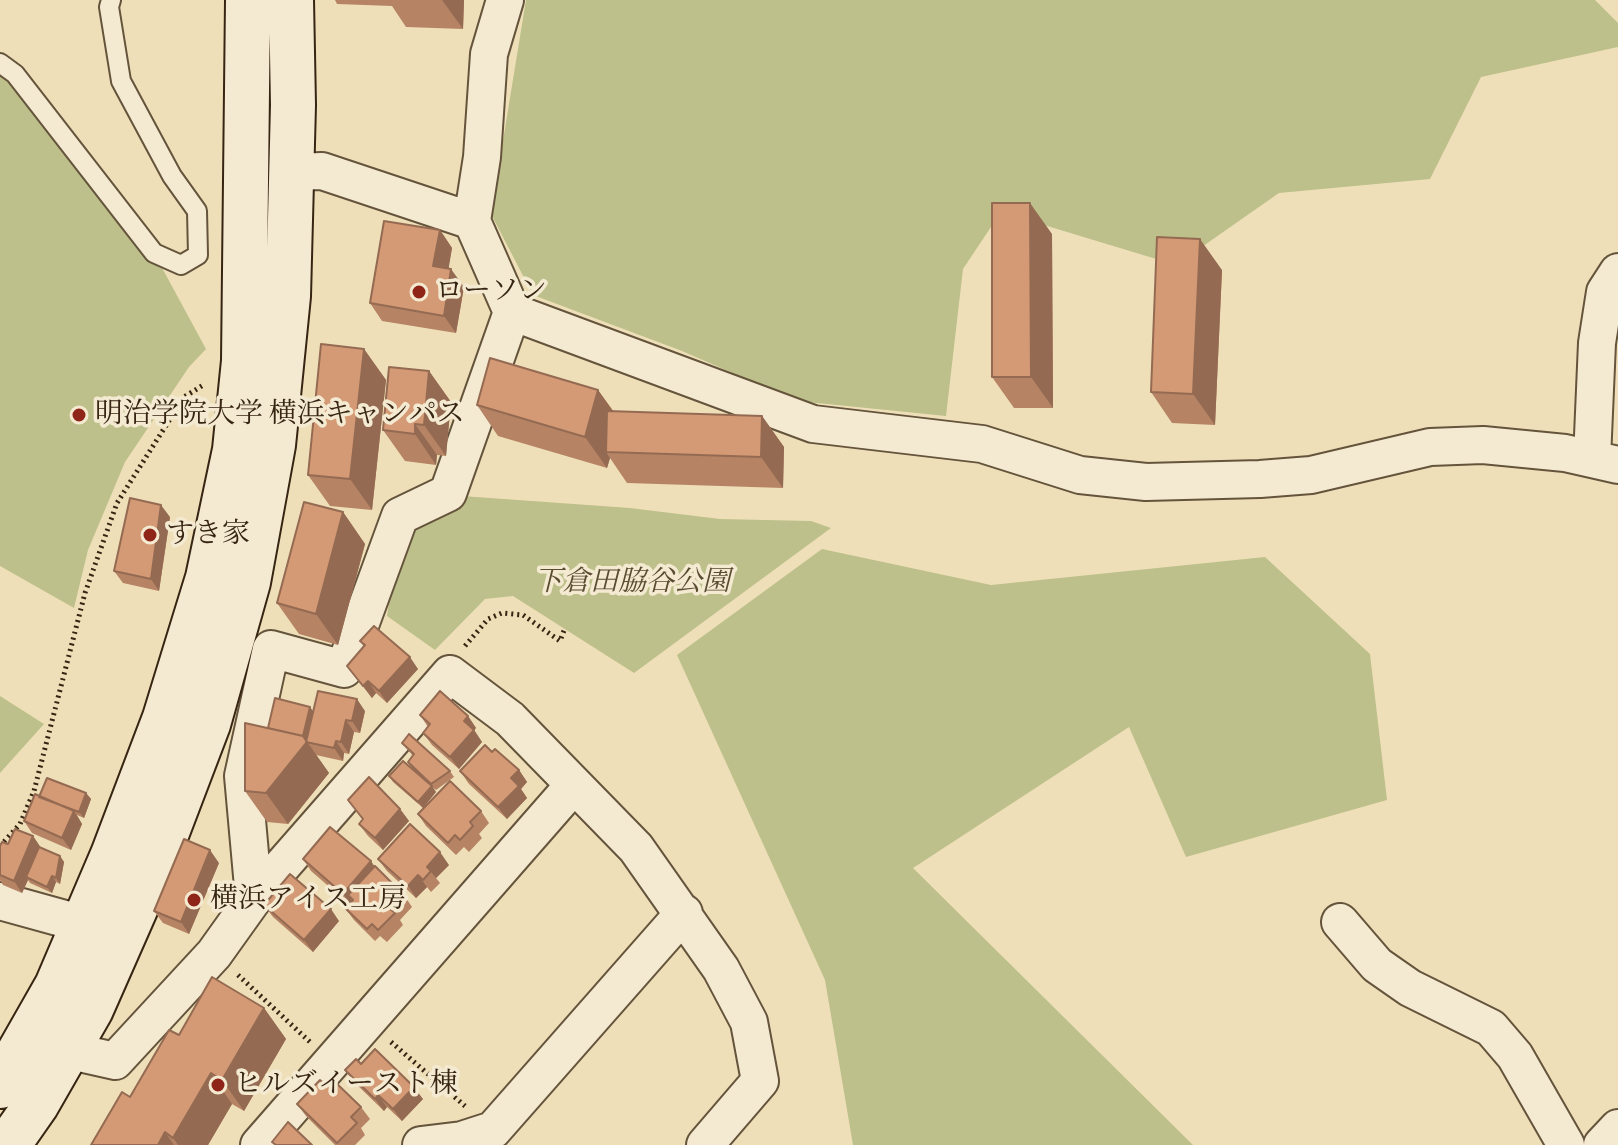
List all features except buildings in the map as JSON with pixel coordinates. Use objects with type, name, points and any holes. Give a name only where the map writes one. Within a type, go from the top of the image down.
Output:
[{"type":"street","points":[[8,1145],[36,1105],[57,986],[165,718],[208,578],[235,450],[244,361],[248,0]]},
{"type":"street","points":[[0,1086],[49,1041],[91,1009],[154,866],[208,724],[248,582],[273,445],[288,296],[292,172],[291,0]]},
{"type":"street","points":[[254,898],[243,776],[271,649],[344,669],[400,516],[448,493],[512,312],[472,221],[482,157],[489,54],[505,0]]},
{"type":"street","points":[[292,172],[322,171],[472,221]]},
{"type":"street","points":[[512,312],[813,424],[982,444],[1080,475],[1146,482],[1260,479],[1311,475],[1430,447],[1483,445],[1565,453],[1605,462],[1597,343],[1605,292],[1618,272]]},
{"type":"street","points":[[49,1041],[115,1061],[214,954],[254,898],[450,674],[510,719],[636,848],[721,969],[749,1022],[760,1081],[705,1145]]},
{"type":"street","points":[[259,1145],[573,786]]},
{"type":"street","points":[[0,901],[83,924]]},
{"type":"street","points":[[421,1145],[473,1138],[684,913]]},
{"type":"street","points":[[1340,922],[1377,965],[1410,988],[1491,1028],[1515,1056],[1566,1145]]},
{"type":"street","points":[[1602,1145],[1618,1128]]},
{"type":"lane","points":[[0,63],[15,74],[154,253],[181,265],[198,255],[197,211],[172,176],[121,81],[109,7],[111,0]]},
{"type":"path","points":[[0,846],[20,824],[34,791],[85,593],[117,503],[184,397],[244,361]]},
{"type":"path","points":[[450,674],[453,659],[488,619],[502,613],[523,615],[560,641],[565,628]]},
{"type":"path","points":[[214,954],[331,1061]]},
{"type":"path","points":[[367,1021],[473,1138]]},
{"type":"green space","points":[[526,0],[1595,0],[1618,23],[1618,47],[1481,77],[1430,179],[1279,193],[1176,265],[1001,212],[963,269],[946,416],[797,401],[682,351],[533,295],[491,214]]},
{"type":"green space","points":[[0,63],[154,253],[206,349],[189,367],[125,462],[88,550],[74,608],[0,566]]},
{"type":"green space","name":"下倉田脇谷公園","points":[[462,496],[630,508],[720,519],[811,521],[831,528],[634,673],[513,596],[485,599],[435,650],[387,616],[395,561],[408,523]]},
{"type":"green space","points":[[822,549],[991,585],[1265,557],[1370,654],[1387,800],[1186,857],[1129,727],[913,868],[1193,1145],[853,1145],[825,980],[677,655]]},
{"type":"green space","points":[[0,696],[44,724],[0,773]]},
{"type":"place","name":"ローソン","points":[[419,292]]},
{"type":"place","name":"明治学院大学 横浜キャンパス","points":[[79,415]]},
{"type":"place","name":"すき家","points":[[150,535]]},
{"type":"place","name":"横浜アイス工房","points":[[194,900]]},
{"type":"place","name":"ヒルズイースト棟","points":[[218,1085]]}]
